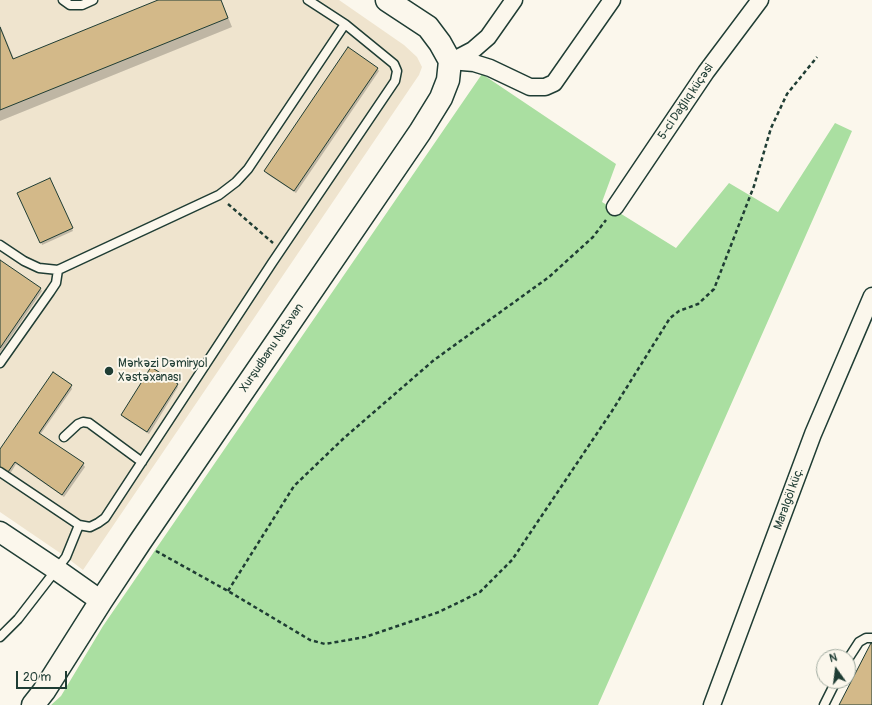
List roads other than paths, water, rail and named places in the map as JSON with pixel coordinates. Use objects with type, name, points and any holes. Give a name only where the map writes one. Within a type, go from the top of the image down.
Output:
[{"type":"main road","points":[[388,0],[428,27],[440,43],[450,61]]},
{"type":"main road","name":"Xurşudbanu Natəvan","points":[[33,705],[44,691],[140,542],[420,132],[441,98],[448,80],[450,61]]},
{"type":"street","points":[[450,61],[473,50],[488,37],[514,0]]},
{"type":"street","points":[[450,61],[474,63],[490,68],[530,87],[545,87],[554,83],[612,0]]},
{"type":"street","name":"5-ci Dağlıq küçəsi","points":[[615,207],[706,72],[760,0]]},
{"type":"street","name":"Maralgöl küç.","points":[[712,705],[813,434],[872,296]]},
{"type":"street","points":[[0,532],[101,601]]},
{"type":"lane","points":[[63,0],[70,5],[82,6],[93,0]]},
{"type":"lane","points":[[0,472],[79,525],[90,527],[105,518],[281,250],[395,81],[397,71],[394,64],[345,24],[308,0]]},
{"type":"lane","points":[[0,245],[24,261],[39,268],[58,270],[219,195],[236,182],[248,169],[345,24]]},
{"type":"lane","points":[[0,363],[56,283],[58,270]]},
{"type":"lane","points":[[64,437],[78,424],[83,422],[89,423],[142,462]]},
{"type":"lane","points":[[0,637],[18,619],[66,557],[79,525]]},
{"type":"lane","points":[[853,649],[859,642],[866,638],[872,638]]},
{"type":"lane","points":[[824,705],[832,689]]},
{"type":"place","name":"Mərkəzi Dəmiryol Xəstəxanası","points":[[109,371]]}]
